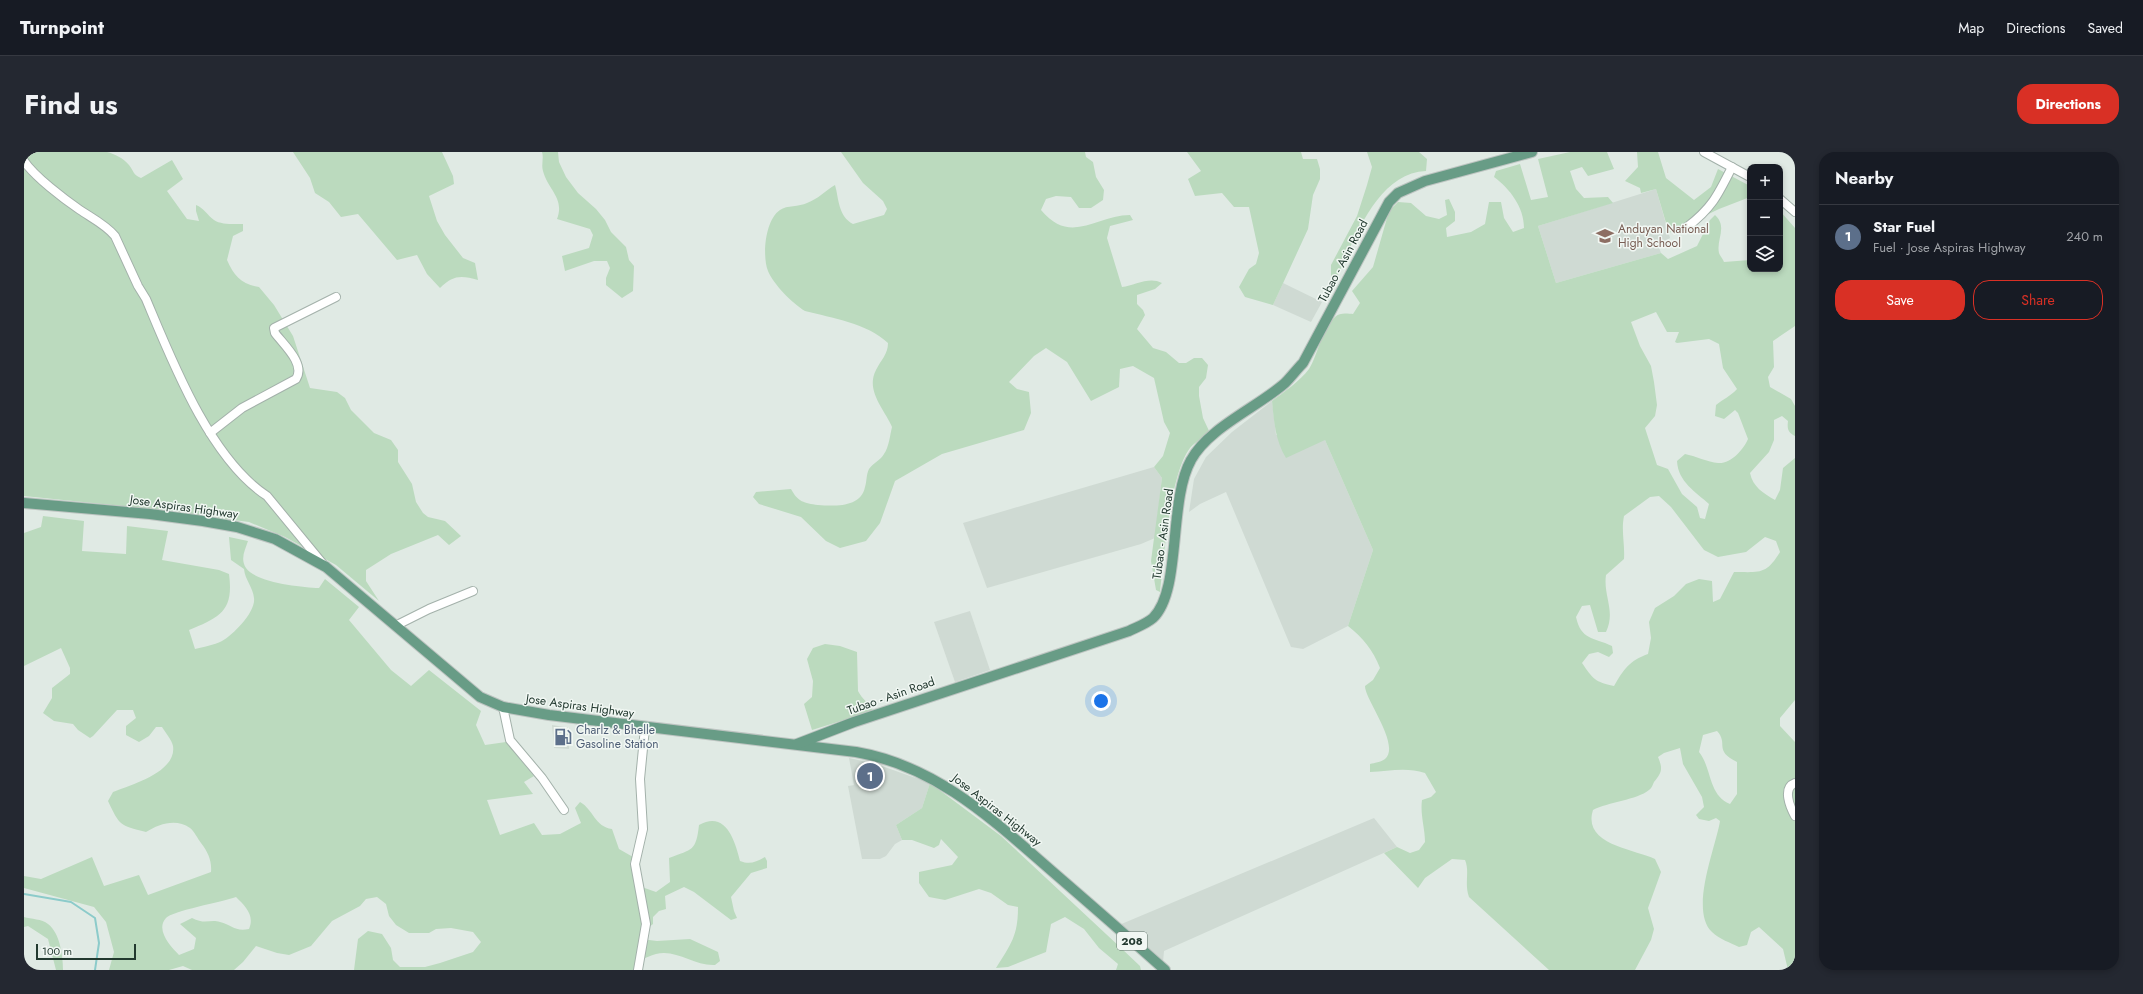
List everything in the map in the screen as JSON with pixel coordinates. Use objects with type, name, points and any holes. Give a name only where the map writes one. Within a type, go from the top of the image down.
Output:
[{"type":"main road","name":"Tubao - Asin Road","points":[[795,745],[854,722],[1129,631],[1152,619],[1166,599],[1169,587],[1176,519],[1183,483],[1191,460],[1204,443],[1286,382],[1303,363],[1389,202],[1398,193],[1415,185],[1532,152]]},
{"type":"main road","name":"Jose Aspiras Highway","points":[[24,503],[150,514],[237,527],[275,539],[326,567],[480,698],[503,707],[645,728],[856,752],[884,758],[917,770],[949,788],[1018,842],[1165,970]]},
{"type":"street","points":[[1704,152],[1747,174]]},
{"type":"street","points":[[24,161],[31,171],[78,209],[109,230],[115,236],[138,286],[146,299],[195,407],[210,433],[238,472],[254,488],[267,496],[326,567]]},
{"type":"street","points":[[1687,227],[1701,216],[1716,200],[1732,167]]},
{"type":"street","points":[[1781,200],[1795,212]]},
{"type":"street","points":[[210,433],[242,408],[296,379],[299,371],[297,362],[275,333],[274,328],[336,297]]},
{"type":"street","points":[[395,626],[429,609],[473,591]]},
{"type":"street","points":[[503,707],[510,740],[542,778],[564,810]]},
{"type":"street","points":[[638,970],[646,924],[635,864],[643,829],[640,779],[645,728]]},
{"type":"street","points":[[1795,783],[1790,785],[1788,789],[1789,804],[1795,816]]},
{"type":"shaded area","name":"Anduyan National High School","points":[[1656,189],[1670,238],[1658,245],[1661,253],[1556,283],[1538,226]]},
{"type":"shaded area","points":[[1283,283],[1322,302],[1311,322],[1273,305]]},
{"type":"shaded area","points":[[1272,401],[1276,435],[1325,440],[1373,550],[1348,626],[1303,649],[1291,647],[1226,492],[1200,504],[1189,512],[1194,479],[1206,457],[1232,432]]},
{"type":"shaded area","points":[[1154,467],[1162,478],[1155,538],[1141,544],[987,588],[963,523]]},
{"type":"shaded area","points":[[970,611],[990,670],[955,682],[934,622]]},
{"type":"shaded area","points":[[552,725],[570,728],[569,749],[554,748]]},
{"type":"shaded area","points":[[849,758],[876,764],[930,783],[922,808],[896,825],[902,840],[895,844],[886,856],[880,859],[862,859],[848,786],[854,785]]},
{"type":"shaded area","points":[[1374,818],[1397,847],[1164,951],[1163,962],[1119,925]]},
{"type":"green space","points":[[24,152],[107,152],[124,160],[135,174],[141,178],[172,160],[183,179],[167,191],[187,219],[199,221],[196,205],[217,222],[243,224],[243,231],[233,236],[227,260],[235,275],[247,284],[259,287],[274,305],[293,336],[310,388],[337,392],[345,398],[351,410],[374,433],[391,440],[398,450],[398,462],[412,484],[416,502],[423,513],[428,517],[445,521],[461,536],[449,545],[438,535],[391,554],[366,570],[366,581],[379,601],[336,565],[285,537],[249,522],[142,508],[24,496]]},
{"type":"green space","points":[[293,152],[442,152],[453,176],[454,184],[429,196],[437,221],[445,235],[463,258],[475,263],[478,280],[467,277],[453,278],[440,288],[427,274],[417,255],[397,260],[358,214],[341,217],[329,202],[315,193],[310,178]]},
{"type":"green space","points":[[542,152],[558,152],[559,162],[566,177],[578,193],[596,209],[605,220],[611,232],[626,247],[629,260],[634,266],[633,291],[622,298],[606,285],[606,278],[610,268],[607,261],[594,261],[565,271],[562,256],[589,248],[593,235],[590,229],[557,219],[559,205],[555,194],[545,178],[542,166]]},
{"type":"green space","points":[[841,152],[1085,152],[1086,157],[1093,162],[1096,177],[1104,190],[1103,200],[1091,208],[1079,208],[1071,197],[1056,196],[1046,199],[1041,210],[1052,221],[1063,226],[1073,227],[1084,226],[1118,216],[1130,215],[1133,220],[1110,226],[1107,238],[1122,287],[1153,280],[1162,283],[1155,289],[1137,295],[1137,304],[1143,310],[1145,315],[1137,329],[1153,348],[1166,352],[1179,363],[1186,363],[1194,358],[1202,358],[1208,365],[1206,378],[1199,387],[1199,396],[1203,418],[1210,433],[1190,448],[1183,460],[1177,477],[1169,517],[1160,592],[1156,590],[1151,561],[1162,478],[1154,467],[1163,456],[1170,433],[1164,422],[1154,378],[1133,366],[1120,369],[1119,387],[1091,401],[1067,362],[1046,348],[1034,356],[1009,382],[1017,389],[1029,392],[1031,413],[1024,430],[942,454],[895,481],[880,523],[866,541],[840,548],[826,541],[801,517],[759,504],[753,497],[756,492],[791,489],[796,497],[802,501],[818,505],[832,506],[853,502],[862,494],[866,485],[869,469],[883,456],[889,441],[892,427],[877,400],[873,385],[873,378],[886,354],[888,343],[880,336],[860,326],[805,311],[800,308],[779,288],[768,271],[766,264],[766,239],[771,222],[775,215],[783,208],[804,204],[811,201],[835,185],[838,201],[844,216],[848,221],[853,224],[884,215],[887,209],[883,201],[863,183]]},
{"type":"green space","points":[[1187,152],[1301,152],[1303,159],[1317,159],[1320,169],[1320,179],[1313,195],[1308,229],[1273,305],[1245,297],[1239,287],[1249,269],[1256,264],[1259,253],[1249,207],[1234,207],[1222,193],[1195,196],[1188,179],[1201,171]]},
{"type":"green space","points":[[1367,152],[1419,152],[1427,159],[1426,171],[1409,174],[1394,183],[1382,195],[1370,210],[1361,226],[1338,275],[1331,277],[1331,265],[1357,216],[1367,185],[1372,167]]},
{"type":"green space","points":[[1570,152],[1607,152],[1614,169],[1588,176],[1582,167],[1570,171],[1576,189],[1584,198],[1608,197],[1613,203],[1538,226],[1556,283],[1661,253],[1668,259],[1697,246],[1710,220],[1715,215],[1721,224],[1718,248],[1724,262],[1747,260],[1747,272],[1783,272],[1783,214],[1795,228],[1795,326],[1773,341],[1774,367],[1768,377],[1770,387],[1791,399],[1795,406],[1795,436],[1788,430],[1788,421],[1782,416],[1774,420],[1774,440],[1769,452],[1750,473],[1756,486],[1775,500],[1780,490],[1783,468],[1795,458],[1795,700],[1780,718],[1780,726],[1795,742],[1795,970],[1788,970],[1783,949],[1759,927],[1751,932],[1747,945],[1739,947],[1722,939],[1712,932],[1706,922],[1703,909],[1703,894],[1720,821],[1716,818],[1709,821],[1699,819],[1696,815],[1704,807],[1702,797],[1683,764],[1680,748],[1664,753],[1658,757],[1661,770],[1659,776],[1649,790],[1630,799],[1593,810],[1592,822],[1595,831],[1602,838],[1612,844],[1655,859],[1661,872],[1648,908],[1654,929],[1651,940],[1635,970],[1549,970],[1469,897],[1465,860],[1452,859],[1425,878],[1418,888],[1384,853],[1397,847],[1410,853],[1419,850],[1425,842],[1422,800],[1431,797],[1436,792],[1425,773],[1411,770],[1370,772],[1370,764],[1385,759],[1389,752],[1389,744],[1386,733],[1370,701],[1365,686],[1373,680],[1380,668],[1367,645],[1348,626],[1373,550],[1325,440],[1286,458],[1277,437],[1272,401],[1297,382],[1309,369],[1326,328],[1330,322],[1339,314],[1353,314],[1360,303],[1352,291],[1373,267],[1389,211],[1398,202],[1411,203],[1426,216],[1439,219],[1447,215],[1445,200],[1449,199],[1455,212],[1455,221],[1446,228],[1447,237],[1471,232],[1485,224],[1489,202],[1501,202],[1504,218],[1513,232],[1524,228],[1522,213],[1519,206],[1511,193],[1494,177],[1496,171],[1520,164],[1531,200],[1548,197],[1538,159]],"holes":[[[1656,312],[1667,332],[1679,332],[1675,342],[1677,343],[1709,339],[1719,344],[1723,368],[1737,389],[1716,405],[1715,416],[1724,419],[1735,410],[1738,413],[1748,439],[1736,455],[1723,463],[1685,454],[1677,461],[1678,468],[1684,481],[1693,491],[1709,504],[1705,519],[1700,518],[1697,507],[1682,494],[1668,469],[1657,465],[1645,428],[1655,416],[1657,405],[1654,382],[1651,366],[1640,346],[1631,322]],[[1659,496],[1671,507],[1704,550],[1718,557],[1746,552],[1765,537],[1776,541],[1780,552],[1771,565],[1762,571],[1734,572],[1720,599],[1713,602],[1712,581],[1699,579],[1686,584],[1674,596],[1655,608],[1649,622],[1651,638],[1648,654],[1628,666],[1614,686],[1595,679],[1582,663],[1589,654],[1598,652],[1609,657],[1613,653],[1612,646],[1585,634],[1581,630],[1576,617],[1582,606],[1590,605],[1598,632],[1606,632],[1610,617],[1606,590],[1606,575],[1624,559],[1624,516],[1650,497]],[[1717,731],[1722,740],[1722,747],[1725,754],[1737,762],[1737,794],[1730,804],[1723,800],[1714,788],[1703,758],[1699,752],[1703,735]]]},
{"type":"green space","points":[[1637,152],[1658,152],[1666,178],[1694,200],[1711,187],[1718,169],[1747,184],[1747,198],[1719,209],[1669,233],[1656,189],[1641,193],[1640,188],[1625,181],[1638,167]]},
{"type":"green space","points":[[43,516],[84,521],[82,551],[126,554],[127,526],[168,531],[162,560],[219,570],[229,574],[230,586],[227,605],[217,616],[189,630],[195,649],[216,644],[227,638],[248,616],[254,604],[251,587],[244,569],[231,560],[229,537],[248,541],[244,554],[244,565],[252,573],[269,581],[302,587],[319,588],[325,579],[359,607],[349,620],[391,670],[411,686],[429,670],[481,711],[476,725],[485,745],[506,742],[534,776],[524,782],[533,794],[487,800],[500,835],[534,823],[542,835],[560,834],[581,823],[575,808],[580,802],[602,825],[606,828],[612,829],[619,849],[633,857],[630,863],[636,885],[656,892],[670,882],[669,858],[692,848],[695,844],[699,825],[708,821],[716,821],[723,825],[732,837],[740,861],[747,863],[765,857],[767,861],[767,868],[751,873],[731,897],[737,918],[731,920],[694,892],[684,887],[665,896],[666,909],[659,911],[653,917],[653,924],[640,934],[641,939],[657,941],[690,939],[718,952],[720,961],[715,965],[708,965],[677,955],[660,953],[652,955],[634,964],[634,970],[354,970],[358,939],[368,931],[382,934],[391,948],[393,960],[400,967],[425,967],[440,963],[473,952],[481,942],[473,932],[451,928],[436,929],[429,933],[409,933],[396,925],[389,916],[386,904],[377,897],[366,899],[360,906],[332,921],[311,946],[289,955],[277,953],[256,946],[243,962],[234,970],[192,970],[183,966],[169,970],[109,970],[114,952],[106,922],[94,907],[24,888],[24,876],[41,879],[92,857],[104,886],[139,875],[148,895],[211,872],[211,864],[206,850],[190,828],[179,823],[168,823],[146,832],[130,828],[118,820],[108,801],[113,792],[151,776],[161,770],[168,763],[172,755],[173,746],[162,727],[156,727],[149,736],[139,742],[126,735],[126,726],[136,718],[133,710],[117,710],[90,738],[78,730],[73,724],[54,721],[43,713],[52,698],[52,688],[70,674],[70,668],[61,648],[24,666],[24,533],[41,527]],"holes":[[[236,897],[246,907],[250,915],[251,924],[249,929],[240,930],[224,923],[213,921],[204,922],[192,918],[180,924],[196,938],[194,949],[179,955],[165,938],[162,928],[163,923],[170,915]]]},
{"type":"green space","points":[[825,644],[840,646],[857,652],[858,691],[873,711],[812,730],[804,704],[812,697],[813,681],[807,659],[813,648]]},
{"type":"green space","points":[[930,783],[1001,836],[1140,966],[1141,970],[1116,970],[1118,964],[1099,948],[1084,929],[1065,917],[1051,924],[1046,952],[1008,967],[996,968],[1013,939],[1017,925],[1018,907],[1008,905],[991,893],[979,889],[945,900],[929,897],[919,883],[919,872],[952,865],[958,857],[941,839],[939,845],[934,848],[912,840],[902,840],[896,825],[922,808]]},
{"type":"green space","points":[[24,917],[43,921],[52,928],[60,945],[63,970],[56,970],[48,939],[28,926],[24,927]]},
{"type":"waterway","points":[[24,894],[71,902],[95,918],[99,943],[95,970]]},
{"type":"place","name":"Anduyan National High School","points":[[1605,236]]},
{"type":"place","name":"Charlz & Bhelle Gasoline Station","points":[[563,737]]},
{"type":"place","name":"Star Fuel","points":[[870,776]]}]
